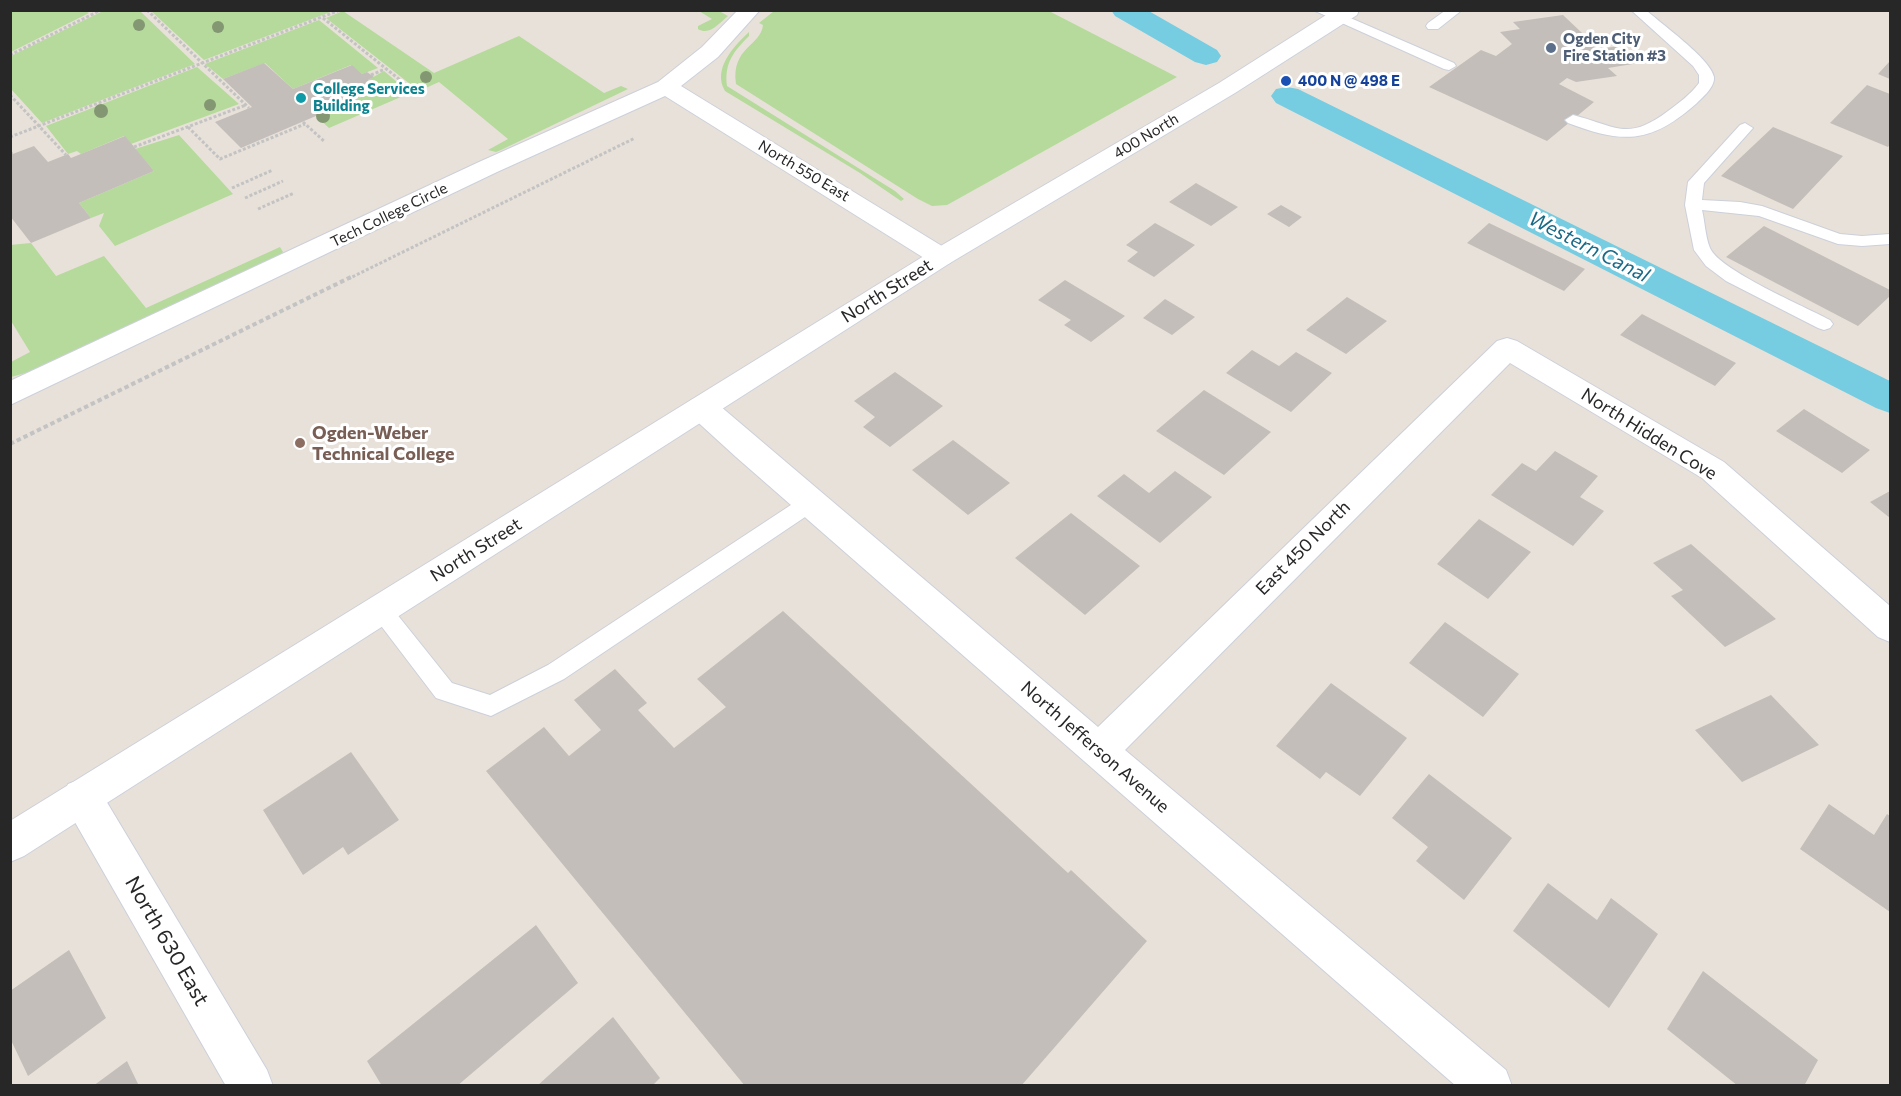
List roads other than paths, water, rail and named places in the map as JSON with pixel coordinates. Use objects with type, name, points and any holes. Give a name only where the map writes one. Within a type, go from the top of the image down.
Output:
[{"type":"street","name":"Tech College Circle","points":[[10,394],[488,167],[666,87],[710,52],[750,10]]},
{"type":"street","name":"400 North","points":[[941,257],[1227,88],[1335,13]]},
{"type":"street","name":"North 550 East","points":[[666,87],[941,257]]},
{"type":"street","name":"North Street","points":[[10,843],[941,257]]},
{"type":"street","name":"North Hidden Cove","points":[[1506,348],[1713,470],[1890,627]]},
{"type":"street","name":"East 450 North","points":[[1100,750],[1506,348]]},
{"type":"street","name":"North Jefferson Avenue","points":[[702,408],[1490,1086]]},
{"type":"street","name":"North 630 East","points":[[82,797],[251,1086]]},
{"type":"lane","points":[[1433,26],[1456,10]]},
{"type":"lane","points":[[1573,120],[1615,134],[1633,134],[1649,130],[1666,120],[1701,91],[1706,83],[1706,73],[1698,63],[1637,10]]},
{"type":"lane","points":[[1335,13],[1449,66]]},
{"type":"lane","points":[[1745,128],[1696,182],[1693,206],[1702,250],[1712,262],[1732,277],[1824,324]]},
{"type":"lane","points":[[1693,206],[1740,207],[1762,211],[1838,239],[1862,241],[1890,239]]},
{"type":"lane","points":[[380,610],[444,691],[491,706],[555,672],[810,503]]},
{"type":"waterway","name":"Western Canal","points":[[1125,10],[1206,56]]},
{"type":"waterway","name":"Western Canal","points":[[1287,96],[1890,398]]},
{"type":"place","name":"Ogden City Fire Station #3","points":[[1551,48]]},
{"type":"place","name":"400 N @ 498 E","points":[[1286,81]]},
{"type":"place","name":"College Services Building","points":[[301,98]]},
{"type":"place","name":"Ogden-Weber Technical College","points":[[300,443]]}]
